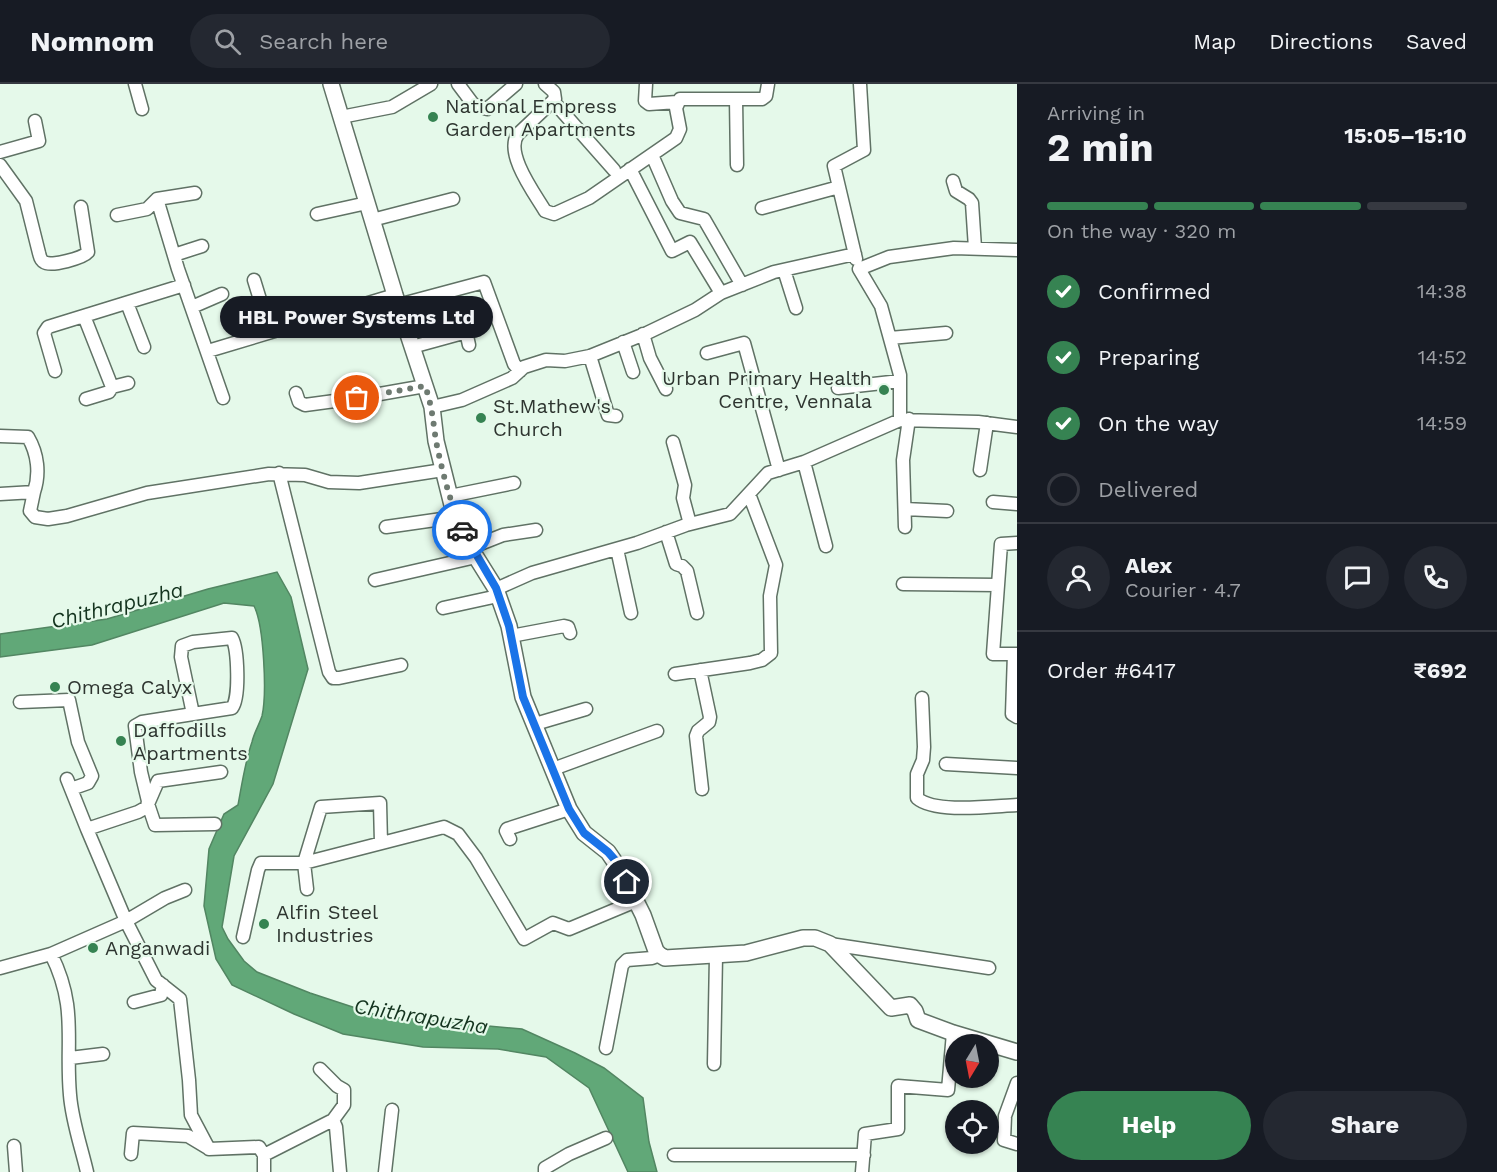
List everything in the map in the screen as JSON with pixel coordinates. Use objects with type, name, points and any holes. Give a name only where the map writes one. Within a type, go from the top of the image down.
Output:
[{"type":"main road","points":[[331,84],[396,300],[432,407],[436,441],[456,516],[473,552],[497,592],[511,636],[523,697],[569,809],[584,833],[615,860],[636,901],[656,951],[665,958],[716,956],[764,949],[803,938],[815,938],[830,944],[891,1008],[910,1005],[918,1020],[1017,1052]]},
{"type":"street","points":[[135,84],[142,109]]},
{"type":"street","points":[[341,117],[392,107],[431,84]]},
{"type":"street","points":[[458,84],[473,104],[487,109],[516,84]]},
{"type":"street","points":[[544,84],[556,96],[518,134],[513,146],[518,164],[545,211],[554,214],[589,198],[612,184],[679,134],[677,102]]},
{"type":"street","points":[[646,84],[645,101],[649,104],[677,102],[686,98],[762,99],[766,96],[768,84]]},
{"type":"street","points":[[861,84],[864,150],[834,166],[859,269],[881,306],[900,381],[905,419],[903,460],[905,527]]},
{"type":"street","points":[[736,99],[736,165]]},
{"type":"street","points":[[553,101],[614,170]]},
{"type":"street","points":[[0,152],[39,141],[35,122]]},
{"type":"street","points":[[652,155],[680,213],[704,219],[742,285]]},
{"type":"street","points":[[0,165],[26,201],[39,253],[44,262],[55,263],[84,256],[88,252],[81,207]]},
{"type":"street","points":[[630,169],[672,250],[690,243],[721,293]]},
{"type":"street","points":[[953,181],[956,191],[972,202],[975,248]]},
{"type":"street","points":[[762,208],[839,187]]},
{"type":"street","points":[[117,215],[147,209],[157,199],[195,194]]},
{"type":"street","points":[[157,199],[223,398]]},
{"type":"street","points":[[372,220],[453,199]]},
{"type":"street","points":[[317,214],[367,203]]},
{"type":"street","points":[[174,255],[202,246]]},
{"type":"street","points":[[859,269],[889,257],[954,248],[1017,250]]},
{"type":"street","points":[[432,407],[462,400],[512,378],[524,367],[546,360],[565,361],[590,356],[695,310],[721,293],[774,272],[855,254]]},
{"type":"street","points":[[784,270],[796,308]]},
{"type":"street","points":[[254,280],[270,332]]},
{"type":"street","points":[[208,351],[270,332],[396,300],[484,282],[514,364],[520,370]]},
{"type":"street","points":[[55,371],[45,330],[184,285]]},
{"type":"street","points":[[192,307],[222,294]]},
{"type":"street","points":[[128,303],[144,347]]},
{"type":"street","points":[[84,316],[112,387]]},
{"type":"street","points":[[412,347],[462,333],[467,336],[469,345]]},
{"type":"street","points":[[890,338],[946,333]]},
{"type":"street","points":[[643,334],[650,358],[666,389]]},
{"type":"street","points":[[623,342],[633,372]]},
{"type":"street","points":[[707,353],[744,343],[779,470]]},
{"type":"street","points":[[590,356],[608,416],[616,416]]},
{"type":"street","points":[[838,388],[900,381]]},
{"type":"street","points":[[86,399],[109,392],[112,387],[128,382]]},
{"type":"street","points":[[297,393],[299,402],[305,405],[425,386]]},
{"type":"street","points":[[443,608],[497,592],[532,573],[617,549],[690,524],[730,514],[768,473],[804,462],[905,419],[987,423],[1017,427]]},
{"type":"street","points":[[980,470],[987,423]]},
{"type":"street","points":[[0,436],[28,437],[38,466],[38,480],[30,511],[35,517],[48,519],[67,516],[147,493],[279,473],[305,475],[329,482],[359,483],[443,470]]},
{"type":"street","points":[[673,442],[685,486],[683,498],[690,524]]},
{"type":"street","points":[[804,462],[826,546]]},
{"type":"street","points":[[279,473],[329,672],[333,678],[339,678],[401,665]]},
{"type":"street","points":[[450,496],[514,483]]},
{"type":"street","points":[[0,494],[34,492]]},
{"type":"street","points":[[675,674],[750,663],[762,660],[771,653],[770,596],[776,565],[748,494]]},
{"type":"street","points":[[993,502],[1017,504]]},
{"type":"street","points":[[905,509],[947,511]]},
{"type":"street","points":[[386,528],[456,516]]},
{"type":"street","points":[[375,580],[473,552],[502,535],[536,530]]},
{"type":"street","points":[[666,532],[676,564],[687,571],[697,614]]},
{"type":"street","points":[[1017,543],[1001,544],[993,654],[1015,654],[1012,714],[1017,717]]},
{"type":"street","points":[[617,549],[631,614]]},
{"type":"street","points":[[903,584],[998,585]]},
{"type":"street","points":[[511,636],[564,626],[568,627],[570,633]]},
{"type":"street","points":[[193,714],[182,646],[194,642],[232,638],[235,646],[237,694],[236,703],[232,708],[142,722],[135,726],[143,808],[155,825],[215,824]]},
{"type":"street","points":[[700,670],[710,717],[709,722],[698,731],[696,736],[702,789]]},
{"type":"street","points":[[922,698],[924,747],[923,760],[917,774],[917,798],[937,806],[1000,808],[1017,805]]},
{"type":"street","points":[[21,702],[69,700],[78,742],[92,776],[88,783],[69,784],[126,921],[156,980],[180,999],[191,1115],[209,1149]]},
{"type":"street","points":[[535,724],[585,709]]},
{"type":"street","points":[[550,763],[657,731]]},
{"type":"street","points":[[946,764],[1017,768]]},
{"type":"street","points":[[87,829],[143,808],[158,781],[221,772]]},
{"type":"street","points":[[307,889],[304,863],[321,807],[380,803],[381,843]]},
{"type":"street","points":[[510,839],[507,829],[569,809]]},
{"type":"street","points":[[243,937],[261,863],[304,863],[444,827],[458,834],[489,878],[524,939],[553,923],[569,929],[636,901]]},
{"type":"street","points":[[0,968],[51,954],[126,921],[165,898],[185,890]]},
{"type":"street","points":[[830,944],[989,968]]},
{"type":"street","points":[[51,954],[67,999],[71,1109],[87,1172]]},
{"type":"street","points":[[606,1048],[622,965],[627,960],[660,955]]},
{"type":"street","points":[[714,1064],[716,956]]},
{"type":"street","points":[[134,1002],[161,995],[163,985]]},
{"type":"street","points":[[862,1172],[866,1134],[898,1129],[898,1086],[948,1090],[953,1033]]},
{"type":"street","points":[[70,1058],[103,1054]]},
{"type":"street","points":[[264,1155],[333,1120],[344,1105],[344,1090],[320,1069]]},
{"type":"street","points":[[1017,1083],[1007,1110],[1004,1129],[1005,1140],[1017,1144]]},
{"type":"street","points":[[385,1172],[392,1110]]},
{"type":"street","points":[[333,1120],[336,1127],[340,1172]]},
{"type":"street","points":[[130,1154],[133,1133],[188,1136],[209,1149],[259,1147],[264,1155],[264,1172]]},
{"type":"street","points":[[545,1172],[545,1168],[569,1154],[606,1138]]},
{"type":"street","points":[[14,1146],[16,1172]]},
{"type":"street","points":[[674,1155],[864,1155]]},
{"type":"shaded area","points":[[277,572],[291,597],[308,669],[273,784],[234,856],[222,927],[228,939],[244,961],[257,972],[310,993],[380,1016],[522,1029],[604,1068],[643,1098],[649,1142],[657,1172],[628,1172],[589,1088],[546,1057],[498,1049],[423,1047],[343,1034],[232,985],[216,959],[204,906],[209,849],[224,814],[238,805],[247,757],[264,706],[264,660],[260,628],[254,606],[224,603],[92,645],[0,657],[0,634],[107,619],[208,589]]},
{"type":"way so far","points":[[357,398],[425,386],[432,407],[436,441],[453,509],[462,530]]},
{"type":"place","name":"National Empress Garden Apartments","points":[[433,117]]},
{"type":"place","name":"Urban Primary Health Centre, Vennala","points":[[884,390]]},
{"type":"place","name":"HBL Power Systems Ltd","points":[[357,398]]},
{"type":"place","name":"St.Mathew's Church","points":[[481,418]]},
{"type":"place","name":"Omega Calyx","points":[[55,687]]},
{"type":"place","name":"Daffodills Apartments","points":[[121,741]]},
{"type":"place","name":"Alfin Steel Industries","points":[[264,924]]},
{"type":"place","name":"Anganwadi","points":[[93,948]]},
{"type":"route","points":[[462,530],[466,541],[496,588],[509,626],[523,697],[569,809],[584,833],[615,860],[627,882]]},
{"type":"water label","name":"Chithrapuzha","points":[[117,605]]},
{"type":"water label","name":"Chithrapuzha","points":[[421,1016]]}]
